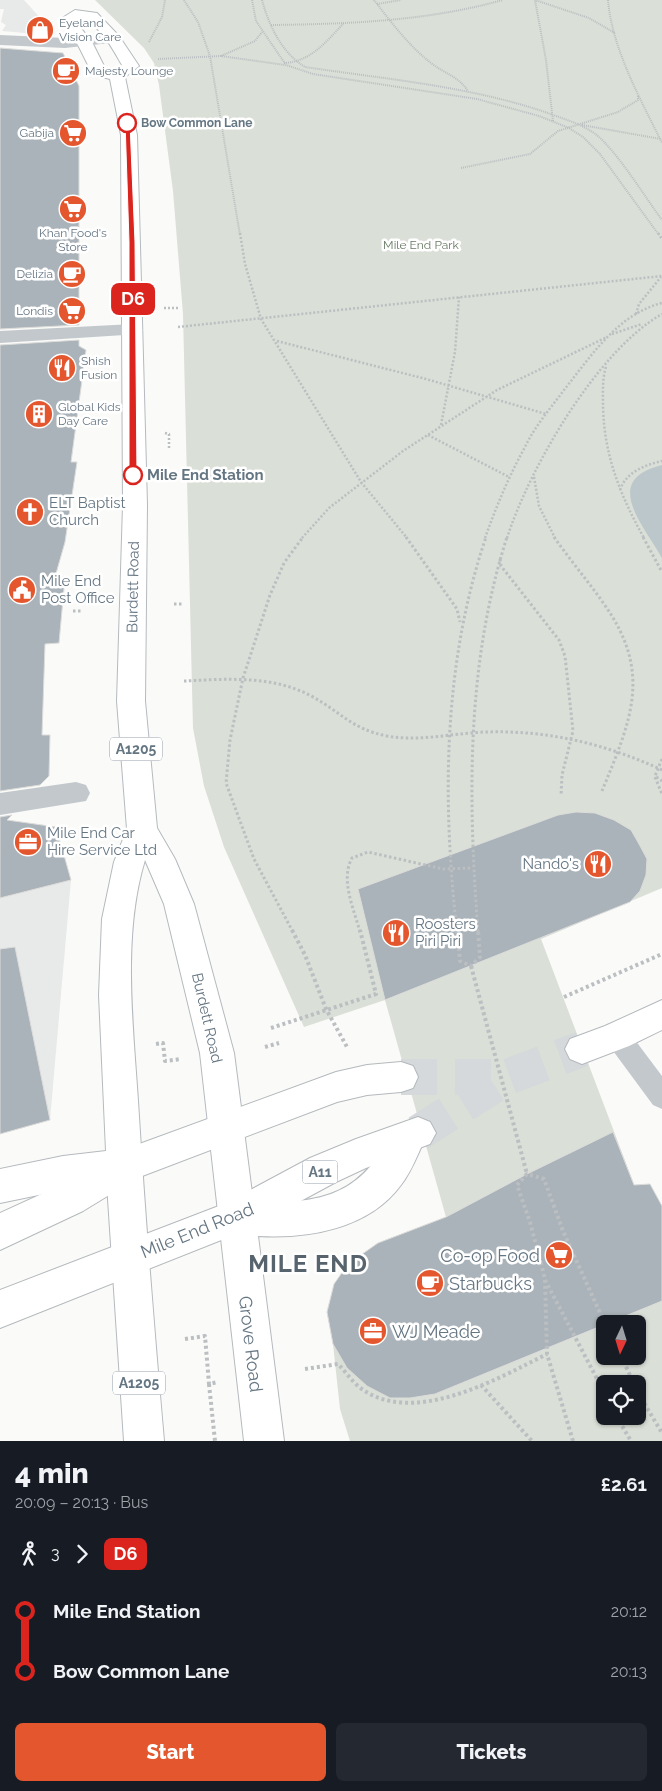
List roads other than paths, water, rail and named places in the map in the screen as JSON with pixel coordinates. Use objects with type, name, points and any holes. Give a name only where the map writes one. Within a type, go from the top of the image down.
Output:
[{"type":"main road","points":[[63,0],[75,14]]},
{"type":"main road","points":[[75,14],[92,16],[114,39],[131,66],[117,76],[99,72],[84,42],[66,20],[75,14]]},
{"type":"main road","name":"Burdett Road","points":[[117,76],[129,135],[135,505],[131,701],[142,829],[160,859],[179,904],[216,1053],[227,1127],[236,1217]]},
{"type":"main road","name":"Burdett Road","points":[[128,1243],[115,995],[118,919],[129,862],[142,829]]},
{"type":"main road","points":[[582,1049],[617,1036],[662,1014]]},
{"type":"main road","points":[[0,1232],[70,1199],[125,1166],[336,1087],[367,1080],[401,1077]]},
{"type":"main road","points":[[236,1217],[319,1218],[345,1208],[373,1189],[391,1170],[413,1135]]},
{"type":"main road","points":[[0,1186],[63,1173],[125,1166]]},
{"type":"main road","name":"Mile End Road","points":[[0,1310],[128,1243],[236,1217]]},
{"type":"main road","name":"Grove Road","points":[[236,1217],[264,1441]]},
{"type":"main road","name":"A1205","points":[[128,1243],[144,1441]]},
{"type":"street","points":[[0,40],[46,43],[114,39]]},
{"type":"street","points":[[0,337],[133,330]]},
{"type":"street","points":[[0,804],[76,793]]},
{"type":"lane","points":[[617,1036],[662,1097]]},
{"type":"tunnel","points":[[507,1077],[582,1049]]},
{"type":"tunnel","points":[[401,1077],[507,1077]]},
{"type":"tunnel","points":[[418,1133],[507,1077]]},
{"type":"place","name":"Eyeland Vision Care","points":[[40,30]]},
{"type":"place","name":"Majesty Lounge","points":[[66,71]]},
{"type":"place","name":"Bow Common Lane","points":[[127,123]]},
{"type":"place","name":"Gabija","points":[[73,133]]},
{"type":"place","name":"Khan Food's Store","points":[[73,209]]},
{"type":"place","name":"Delizia","points":[[72,274]]},
{"type":"place","name":"Londis","points":[[72,311]]},
{"type":"place","name":"Shish Fusion","points":[[62,368]]},
{"type":"place","name":"Global Kids Day Care","points":[[39,414]]},
{"type":"place","name":"Mile End Station","points":[[133,475]]},
{"type":"place","name":"ELT Baptist Church","points":[[30,512]]},
{"type":"place","name":"Mile End Post Office","points":[[22,590]]},
{"type":"place","name":"Mile End Car Hire Service Ltd","points":[[28,842]]},
{"type":"place","name":"Nando's","points":[[598,864]]},
{"type":"place","name":"Roosters Piri Piri","points":[[396,933]]},
{"type":"place","name":"Co-op Food","points":[[559,1255]]},
{"type":"place","name":"Starbucks","points":[[430,1283]]},
{"type":"place","name":"WJ Meade","points":[[373,1331]]},
{"type":"district","name":"MILE END","points":[[308,1263]]},
{"type":"park label","name":"Mile End Park","points":[[421,245]]}]
